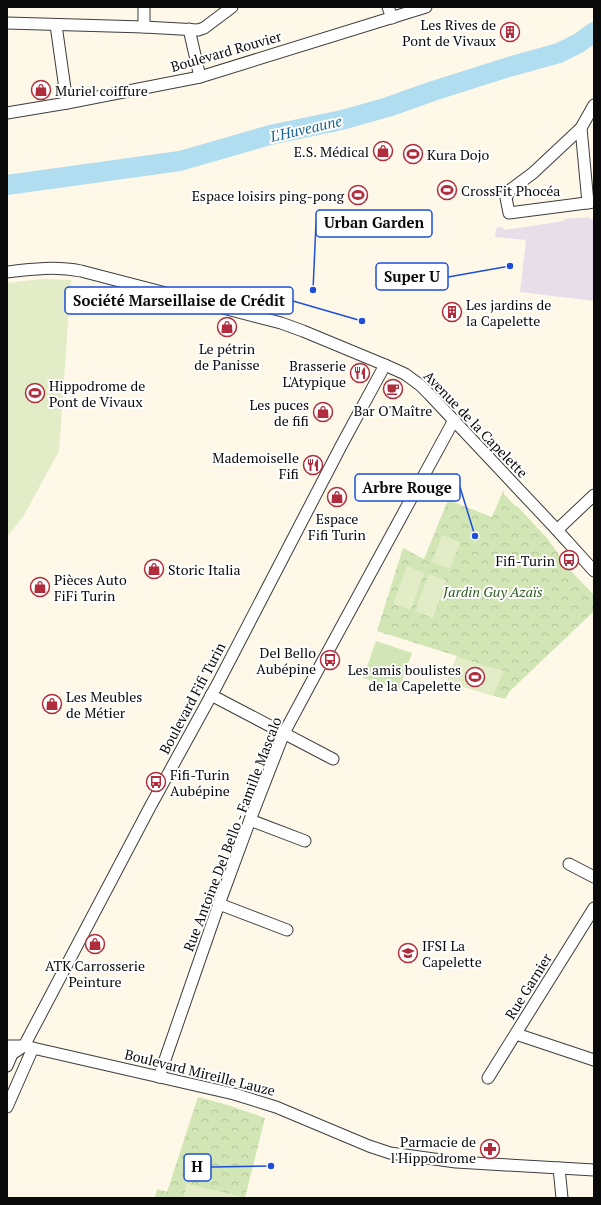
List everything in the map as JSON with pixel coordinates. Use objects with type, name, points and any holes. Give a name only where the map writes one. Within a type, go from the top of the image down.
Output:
[{"type":"street","points":[[144,7],[144,26]]},
{"type":"street","points":[[7,22],[144,26],[198,30],[204,28],[232,7]]},
{"type":"street","points":[[388,7],[392,18]]},
{"type":"street","name":"Boulevard Rouvier","points":[[7,113],[200,77],[426,7]]},
{"type":"street","points":[[56,24],[67,103]]},
{"type":"street","points":[[189,29],[200,77]]},
{"type":"street","points":[[581,128],[591,203],[509,213],[506,198],[510,190],[533,173],[581,128],[594,105]]},
{"type":"street","name":"Avenue de la Capelette","points":[[7,272],[69,268],[247,313],[281,323],[323,339],[405,374],[420,385],[454,420],[594,571]]},
{"type":"street","name":"Boulevard Fifi Turin","points":[[7,1106],[29,1047],[150,807],[218,683],[385,365]]},
{"type":"street","name":"Rue Antoine Del Bello - Famille Mascalo","points":[[159,1077],[219,904],[284,733],[454,420]]},
{"type":"street","points":[[557,530],[594,495]]},
{"type":"street","points":[[211,695],[333,759]]},
{"type":"street","points":[[250,820],[305,841]]},
{"type":"street","points":[[569,864],[594,877]]},
{"type":"street","points":[[219,904],[287,930]]},
{"type":"street","name":"Rue Garnier","points":[[488,1078],[594,908]]},
{"type":"street","points":[[516,1034],[594,1060]]},
{"type":"street","name":"Boulevard Mireille Lauze","points":[[7,1046],[29,1047],[263,1102],[369,1146],[390,1153],[456,1162],[594,1170]]},
{"type":"street","points":[[7,1066],[12,1054],[29,1047]]},
{"type":"street","points":[[559,1168],[562,1198]]},
{"type":"shaded area","points":[[590,217],[590,219],[594,219],[594,301],[520,292],[526,240],[495,237],[496,228],[502,227],[504,230],[564,221],[564,219]]},
{"type":"green space","name":"Hippodrome de Pont de Vivaux","points":[[42,279],[71,280],[59,451],[24,515],[7,537],[7,283]]},
{"type":"green space","name":"Jardin Guy Azaïs","points":[[503,491],[515,506],[517,506],[547,538],[569,569],[594,595],[594,611],[510,691],[505,699],[447,682],[457,656],[377,631],[403,548],[424,559],[448,500],[492,517]]},
{"type":"green space","points":[[442,535],[460,542],[450,569],[432,562]]},
{"type":"green space","points":[[407,566],[424,573],[411,610],[393,604]]},
{"type":"green space","points":[[429,574],[446,580],[433,618],[415,611]]},
{"type":"green space","points":[[376,641],[412,653],[399,689],[363,678]]},
{"type":"green space","name":"Les amis boulistes de la Capelette","points":[[457,657],[504,671],[493,696],[447,682]]},
{"type":"green space","points":[[198,1097],[231,1106],[265,1118],[245,1198],[187,1184],[184,1198],[155,1198],[157,1189],[167,1192]]},
{"type":"green space","points":[[187,1184],[245,1198],[184,1198]]},
{"type":"waterway","name":"L'Huveaune","points":[[7,185],[180,161],[270,135],[342,120],[388,107],[512,66],[559,53],[579,43],[594,32]]},
{"type":"place","name":"Les Rives de Pont de Vivaux","points":[[510,32]]},
{"type":"place","name":"Muriel coiffure","points":[[41,90]]},
{"type":"place","name":"E.S. Médical","points":[[383,151]]},
{"type":"place","name":"Kura Dojo","points":[[413,154]]},
{"type":"place","name":"CrossFit Phocéa","points":[[447,190]]},
{"type":"place","name":"Espace loisirs ping-pong","points":[[358,195]]},
{"type":"place","name":"Super U","points":[[510,266]]},
{"type":"place","name":"Urban Garden","points":[[313,290]]},
{"type":"place","name":"Les jardins de la Capelette","points":[[452,312]]},
{"type":"place","name":"Société Marseillaise de Crédit","points":[[362,321]]},
{"type":"place","name":"Le pétrin de Panisse","points":[[227,327]]},
{"type":"place","name":"Brasserie L'Atypique","points":[[360,373]]},
{"type":"place","name":"Bar O'Maître","points":[[393,389]]},
{"type":"place","name":"Hippodrome de Pont de Vivaux","points":[[35,393]]},
{"type":"place","name":"Les puces de fifi","points":[[323,412]]},
{"type":"place","name":"Mademoiselle Fifi","points":[[313,465]]},
{"type":"place","name":"Espace Fifi Turin","points":[[337,497]]},
{"type":"place","name":"Arbre Rouge","points":[[475,536]]},
{"type":"place","name":"Fifi-Turin","points":[[569,560]]},
{"type":"place","name":"Storic Italia","points":[[154,569]]},
{"type":"place","name":"Pièces Auto FiFi Turin","points":[[40,587]]},
{"type":"place","name":"Del Bello Aubépine","points":[[330,660]]},
{"type":"place","name":"Les amis boulistes de la Capelette","points":[[475,677]]},
{"type":"place","name":"Les Meubles de Métier","points":[[52,704]]},
{"type":"place","name":"Fifi-Turin Aubépine","points":[[156,782]]},
{"type":"place","name":"ATK Carrosserie Peinture","points":[[95,944]]},
{"type":"place","name":"IFSI La Capelette","points":[[408,953]]},
{"type":"place","name":"Parmacie de l'Hippodrome","points":[[490,1149]]},
{"type":"place","name":"H","points":[[271,1166]]}]
